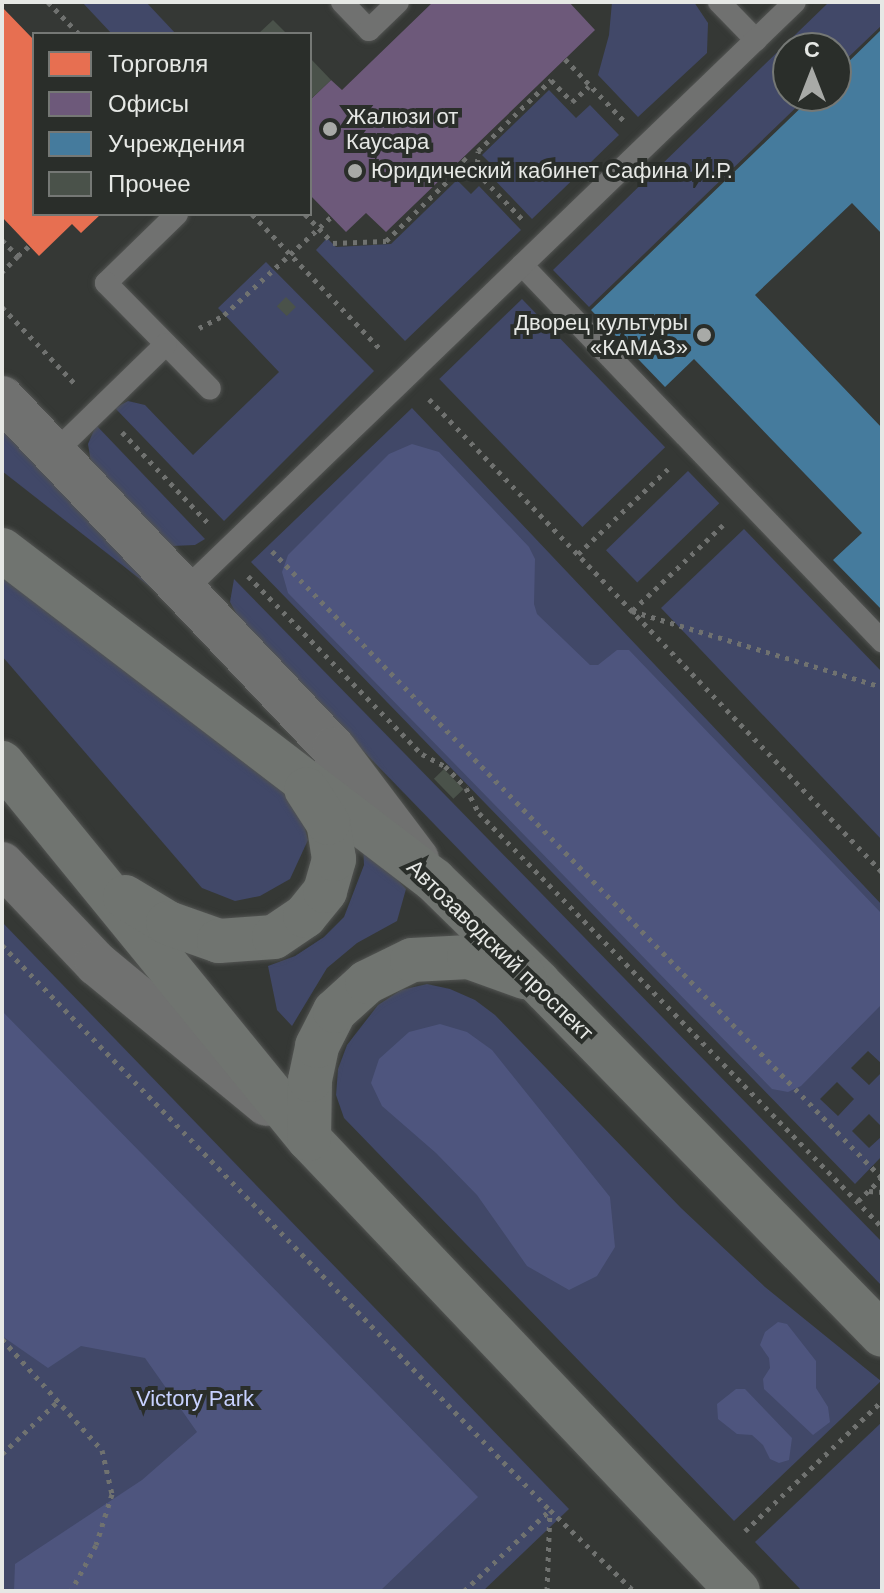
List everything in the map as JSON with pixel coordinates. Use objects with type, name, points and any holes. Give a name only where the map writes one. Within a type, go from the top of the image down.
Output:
[{"type":"street","points":[[2,398],[334,749],[434,880]]},
{"type":"street","name":"Автозаводский проспект","points":[[2,550],[434,880],[538,982],[882,1335]]},
{"type":"street","points":[[2,763],[309,1139],[725,1581]]},
{"type":"street","points":[[103,883],[190,933],[219,941],[274,937],[305,916],[325,891],[334,859],[328,823],[313,796],[286,768]]},
{"type":"street","points":[[2,864],[97,964],[309,1139]]},
{"type":"street","points":[[309,1139],[310,1080],[317,1046],[335,1011],[367,982],[412,960],[469,957],[538,982]]},
{"type":"lane","points":[[342,2],[369,30],[398,2]]},
{"type":"lane","points":[[719,2],[756,40]]},
{"type":"lane","points":[[185,590],[795,2]]},
{"type":"lane","points":[[175,216],[106,283],[210,389]]},
{"type":"lane","points":[[522,265],[882,641]]},
{"type":"lane","points":[[54,453],[166,344]]},
{"type":"path","points":[[48,2],[77,32]]},
{"type":"path","points":[[565,59],[648,145]]},
{"type":"path","points":[[477,173],[478,151],[551,80],[572,102],[589,86]]},
{"type":"path","points":[[463,158],[545,243]]},
{"type":"path","points":[[307,216],[333,243],[386,241],[455,174],[477,173]]},
{"type":"path","points":[[254,216],[882,872]]},
{"type":"path","points":[[166,344],[224,315],[331,217]]},
{"type":"path","points":[[2,240],[18,256]]},
{"type":"path","points":[[2,272],[29,246]]},
{"type":"path","points":[[2,307],[214,529],[242,571],[422,754],[445,766],[456,777],[466,788],[479,813],[882,1227]]},
{"type":"path","points":[[578,554],[693,444]]},
{"type":"path","points":[[632,611],[748,501]]},
{"type":"path","points":[[250,529],[882,1178],[858,1201]]},
{"type":"path","points":[[632,611],[882,687]]},
{"type":"path","points":[[2,945],[550,1510],[634,1591]]},
{"type":"path","points":[[869,1191],[882,1192]]},
{"type":"path","points":[[2,1339],[102,1450],[112,1494],[96,1545],[71,1591]]},
{"type":"path","points":[[2,1454],[58,1401]]},
{"type":"path","points":[[745,1531],[882,1401]]},
{"type":"path","points":[[464,1591],[550,1510]]},
{"type":"path","points":[[547,1591],[550,1510]]},
{"type":"green space","points":[[82,2],[146,2],[174,32],[110,32]]},
{"type":"green space","points":[[612,2],[694,2],[708,23],[707,53],[638,117],[598,75],[609,35]]},
{"type":"green space","points":[[829,2],[882,2],[882,25],[852,54],[852,32],[798,32]]},
{"type":"green space","points":[[772,57],[772,112],[791,112],[589,307],[553,270]]},
{"type":"green space","points":[[549,90],[576,118],[590,105],[619,135],[532,219],[490,175],[496,169],[482,155]]},
{"type":"green space","points":[[457,180],[471,194],[479,186],[521,230],[405,341],[316,250],[327,238],[336,247],[391,244]]},
{"type":"green space","points":[[266,262],[374,371],[224,521],[115,408],[128,401],[145,405],[193,455],[279,372],[218,308]]},
{"type":"green space","points":[[522,299],[665,447],[582,527],[439,379]]},
{"type":"green space","points":[[412,408],[882,905],[882,1064],[868,1051],[851,1068],[869,1085],[882,1072],[882,1127],[869,1114],[852,1131],[869,1148],[882,1136],[882,1156],[855,1184],[251,562]],"holes":[[[837,1082],[854,1099],[838,1116],[820,1099]]]},
{"type":"green space","points":[[2,418],[191,619],[2,471]]},
{"type":"green space","points":[[96,425],[205,539],[195,545],[172,546],[91,463],[88,444]]},
{"type":"green space","points":[[412,444],[439,452],[529,547],[535,559],[534,604],[537,614],[590,665],[598,665],[617,650],[629,650],[882,914],[882,1004],[801,1086],[788,1092],[772,1089],[288,593],[282,572],[288,555],[389,454]]},
{"type":"green space","points":[[688,471],[719,503],[637,583],[606,550]]},
{"type":"green space","points":[[744,529],[882,672],[882,840],[661,608]]},
{"type":"green space","points":[[2,568],[296,795],[308,840],[290,879],[260,896],[235,901],[202,888],[2,656]]},
{"type":"green space","points":[[234,579],[882,1242],[882,1286],[244,628],[230,602]]},
{"type":"green space","points":[[363,843],[406,889],[397,921],[357,943],[327,968],[292,1026],[277,1010],[268,966],[295,956],[324,937],[344,917],[364,865]]},
{"type":"green space","name":"Victory Park","points":[[2,922],[569,1509],[483,1591],[2,1591]]},
{"type":"green space","points":[[427,984],[450,989],[475,1000],[495,1015],[681,1208],[765,1287],[881,1381],[734,1521],[344,1118],[336,1095],[338,1069],[347,1045],[378,1005],[401,990]]},
{"type":"green space","name":"Victory Park","points":[[2,1011],[478,1497],[380,1591],[14,1591],[15,1564],[142,1480],[197,1432],[145,1358],[81,1346],[48,1368],[2,1336]]},
{"type":"green space","points":[[440,1024],[467,1032],[492,1050],[610,1197],[615,1247],[597,1276],[569,1290],[527,1266],[477,1195],[436,1153],[382,1106],[371,1083],[379,1059],[409,1032]]},
{"type":"green space","points":[[778,1322],[787,1324],[816,1361],[816,1388],[828,1407],[830,1422],[813,1435],[764,1389],[763,1379],[770,1368],[769,1358],[760,1345],[765,1332]]},
{"type":"green space","points":[[736,1389],[745,1389],[792,1438],[789,1460],[779,1463],[770,1459],[763,1445],[752,1435],[737,1434],[718,1419],[717,1404]]},
{"type":"green space","points":[[882,1422],[882,1591],[802,1591],[755,1542]]},
{"type":"building: Торговля","points":[[2,7],[32,38],[32,216],[99,216],[81,233],[72,224],[39,256],[2,217]]},
{"type":"building: Офисы","points":[[433,2],[569,2],[595,30],[386,232],[366,213],[346,232],[312,197],[312,98],[331,80],[342,90]]},
{"type":"building: Учреждения","name":"Дворец культуры «КАМАЗ»","points":[[882,29],[882,234],[852,203],[755,295],[882,428],[882,610],[833,560],[862,533],[694,359],[665,387],[591,310],[796,112],[852,112],[852,58]]},
{"type":"building: Прочее","points":[[273,20],[285,32],[260,32]]},
{"type":"building: Прочее","points":[[312,60],[331,80],[312,98]]},
{"type":"building: Прочее","points":[[286,297],[296,307],[287,316],[277,306]]},
{"type":"building: Прочее","points":[[444,769],[463,789],[453,799],[434,779]]},
{"type":"place","name":"Жалюзи от Каусара","points":[[330,129]]},
{"type":"place","name":"Юридический кабинет Сафина И.Р.","points":[[355,171]]},
{"type":"place","name":"Дворец культуры «КАМАЗ»","points":[[704,335]]}]
